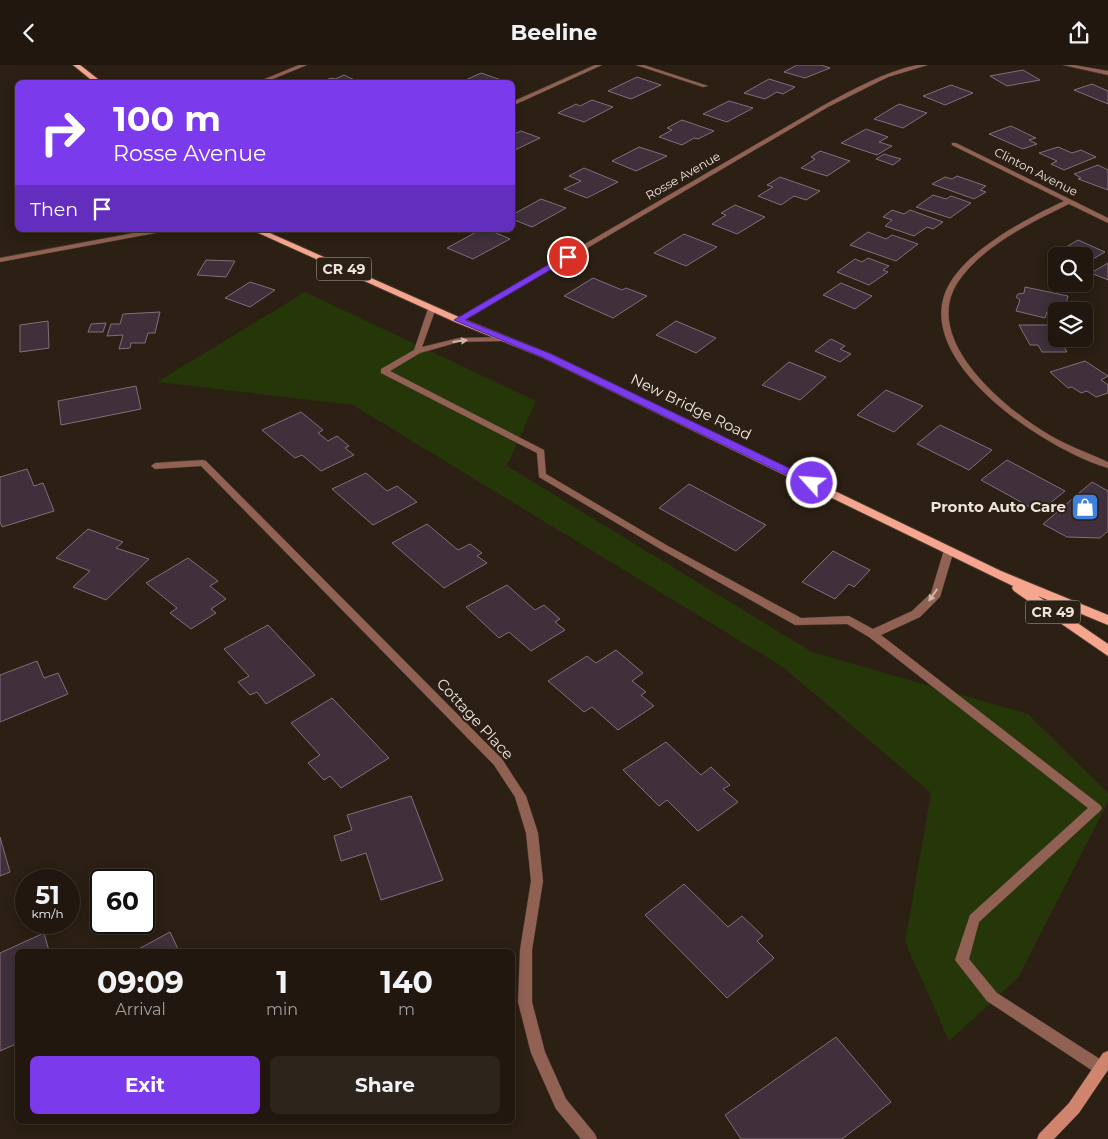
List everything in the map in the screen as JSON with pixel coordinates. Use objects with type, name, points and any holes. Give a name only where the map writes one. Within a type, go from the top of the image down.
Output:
[{"type":"main road","points":[[76,65],[96,80]]},
{"type":"main road","name":"New Bridge Road","points":[[261,232],[458,320],[547,356],[997,573],[1105,618]]},
{"type":"main road","name":"CR 49","points":[[997,573],[1108,651]]},
{"type":"main road","points":[[1044,1139],[1074,1108],[1105,1063]]},
{"type":"street","points":[[265,80],[304,65]]},
{"type":"street","points":[[515,103],[598,65]]},
{"type":"street","points":[[639,65],[705,86]]},
{"type":"street","name":"Rosse Avenue","points":[[458,320],[826,106],[885,76],[925,65]]},
{"type":"street","points":[[1066,65],[1108,73]]},
{"type":"street","name":"Clinton Avenue","points":[[954,144],[1108,221]]},
{"type":"street","points":[[1070,201],[1034,218],[1007,234],[979,256],[958,277],[948,296],[944,316],[951,339],[962,362],[1005,408],[1055,441],[1108,465]]},
{"type":"street","points":[[0,260],[150,232]]},
{"type":"street","points":[[417,351],[432,308]]},
{"type":"street","points":[[504,339],[459,340],[417,351],[384,371],[542,452],[542,475],[665,548],[799,622],[849,620],[873,634],[1096,807],[974,919],[962,960],[992,997],[1105,1063]]},
{"type":"street","name":"Cottage Place","points":[[155,466],[203,463],[498,761],[520,796],[532,833],[537,881],[526,950],[526,1002],[536,1045],[561,1104],[590,1139]]},
{"type":"street","points":[[873,634],[916,614],[936,595],[949,550]]},
{"type":"green space","points":[[305,292],[536,401],[507,466],[812,652],[1028,714],[1108,793],[1108,802],[1018,978],[949,1041],[905,942],[931,793],[783,667],[353,405],[157,382]]},
{"type":"building","points":[[797,65],[821,65],[830,68],[805,78],[784,72]]},
{"type":"building","points":[[1023,70],[1040,80],[1007,86],[990,76]]},
{"type":"building","points":[[481,73],[501,80],[466,80]]},
{"type":"building","points":[[344,75],[355,80],[325,80],[335,79]]},
{"type":"building","points":[[637,77],[661,85],[631,99],[608,91]]},
{"type":"building","points":[[769,79],[795,87],[783,94],[777,92],[765,99],[744,93]]},
{"type":"building","points":[[1092,84],[1108,91],[1108,104],[1074,90]]},
{"type":"building","points":[[951,85],[973,93],[945,105],[923,96]]},
{"type":"building","points":[[592,100],[613,107],[584,122],[558,113],[576,104],[580,106]]},
{"type":"building","points":[[729,101],[753,108],[727,122],[703,114]]},
{"type":"building","points":[[899,104],[927,113],[903,128],[874,119]]},
{"type":"building","points":[[682,120],[714,131],[698,139],[694,138],[682,145],[659,137],[672,130],[667,128]]},
{"type":"building","points":[[1011,126],[1036,138],[1029,140],[1037,144],[1023,149],[989,134]]},
{"type":"building","points":[[866,129],[888,137],[879,142],[892,146],[877,155],[841,143]]},
{"type":"building","points":[[521,131],[540,138],[515,150],[515,134]]},
{"type":"building","points":[[639,147],[667,156],[636,171],[612,161]]},
{"type":"building","points":[[1058,147],[1072,153],[1081,150],[1096,157],[1064,170],[1051,164],[1057,161],[1039,153]]},
{"type":"building","points":[[820,151],[850,161],[827,176],[801,168],[815,159],[811,157]]},
{"type":"building","points":[[884,154],[901,159],[893,165],[876,159]]},
{"type":"building","points":[[1098,165],[1108,170],[1108,190],[1078,179],[1081,178],[1074,174]]},
{"type":"building","points":[[584,168],[618,182],[587,198],[564,189],[581,181],[569,176]]},
{"type":"building","points":[[957,176],[986,186],[980,190],[986,192],[974,199],[932,184],[945,177],[952,179]]},
{"type":"building","points":[[780,177],[820,191],[806,200],[794,196],[781,205],[758,196],[773,187],[767,185]]},
{"type":"building","points":[[933,195],[946,199],[951,196],[971,203],[950,218],[916,207]]},
{"type":"building","points":[[541,199],[566,208],[532,227],[515,220],[515,213]]},
{"type":"building","points":[[735,205],[765,217],[737,234],[712,224],[726,215],[721,213]]},
{"type":"building","points":[[892,210],[904,214],[910,210],[943,222],[933,229],[927,227],[914,236],[885,226],[892,220],[883,217]]},
{"type":"building","points":[[476,232],[494,232],[510,239],[473,259],[447,248]]},
{"type":"building","points":[[868,232],[886,239],[892,235],[918,244],[896,261],[850,245]]},
{"type":"building","points":[[684,234],[717,247],[686,266],[654,253]]},
{"type":"building","points":[[1078,240],[1105,252],[1093,259],[1093,247],[1066,247]]},
{"type":"building","points":[[868,258],[889,266],[883,270],[888,272],[869,285],[837,272],[855,259],[862,262]]},
{"type":"building","points":[[206,260],[235,261],[226,277],[197,275]]},
{"type":"building","points":[[1108,263],[1108,280],[1093,274],[1093,272]]},
{"type":"building","points":[[593,278],[622,290],[626,288],[647,296],[613,318],[564,296]]},
{"type":"building","points":[[250,282],[275,290],[250,307],[225,298]]},
{"type":"building","points":[[841,283],[872,296],[855,309],[823,295]]},
{"type":"building","points":[[1025,287],[1068,296],[1066,302],[1048,302],[1048,312],[1045,318],[1016,311],[1020,300],[1016,297],[1018,294],[1024,293]]},
{"type":"building","points":[[160,312],[155,333],[148,333],[145,343],[131,343],[130,348],[119,349],[123,335],[107,336],[111,324],[120,324],[123,314]]},
{"type":"building","points":[[48,321],[49,348],[20,352],[20,325]]},
{"type":"building","points":[[676,321],[716,338],[696,353],[656,335]]},
{"type":"building","points":[[106,323],[103,332],[88,332],[91,324]]},
{"type":"building","points":[[1019,325],[1048,325],[1048,347],[1064,347],[1067,352],[1042,352],[1038,345],[1030,345]]},
{"type":"building","points":[[831,339],[845,346],[840,349],[851,354],[840,362],[815,351]]},
{"type":"building","points":[[1085,361],[1108,376],[1101,380],[1108,385],[1108,393],[1096,397],[1087,391],[1081,393],[1072,387],[1068,388],[1050,372]]},
{"type":"building","points":[[789,362],[826,377],[800,400],[762,385]]},
{"type":"building","points":[[136,386],[141,409],[61,425],[58,401]]},
{"type":"building","points":[[886,390],[923,406],[894,432],[857,415]]},
{"type":"building","points":[[301,412],[323,430],[318,433],[328,441],[337,436],[349,446],[345,448],[354,455],[321,471],[302,455],[295,458],[262,430]]},
{"type":"building","points":[[940,425],[992,450],[969,470],[917,444]]},
{"type":"building","points":[[1007,460],[1065,491],[1039,512],[981,480]]},
{"type":"building","points":[[27,469],[34,486],[43,483],[54,511],[2,527],[0,522],[0,477]]},
{"type":"building","points":[[366,473],[387,491],[397,486],[417,502],[373,525],[332,489]]},
{"type":"building","name":"Pronto Auto Care","points":[[1092,482],[1108,491],[1108,531],[1100,538],[1067,537],[1043,524]]},
{"type":"building","points":[[689,484],[766,525],[736,551],[659,508]]},
{"type":"building","points":[[427,524],[458,550],[470,544],[482,553],[477,556],[487,563],[444,588],[392,543]]},
{"type":"building","points":[[88,529],[123,542],[116,548],[149,559],[106,600],[73,587],[90,571],[56,558]]},
{"type":"building","points":[[833,551],[870,570],[854,587],[849,584],[835,599],[802,582]]},
{"type":"building","points":[[188,558],[218,581],[210,586],[226,599],[211,609],[216,613],[191,629],[170,613],[177,608],[146,583]]},
{"type":"building","points":[[507,585],[535,610],[544,605],[560,619],[555,622],[565,630],[531,651],[509,632],[499,638],[466,607]]},
{"type":"building","points":[[268,625],[315,675],[266,704],[257,692],[250,695],[238,682],[249,676],[224,649]]},
{"type":"building","points":[[616,650],[643,673],[632,681],[646,692],[641,695],[654,706],[618,730],[592,707],[584,712],[548,681],[587,656],[596,663]]},
{"type":"building","points":[[37,661],[44,678],[58,673],[68,694],[0,722],[0,675]]},
{"type":"building","points":[[332,698],[389,758],[341,788],[330,776],[324,780],[308,763],[320,755],[291,723]]},
{"type":"building","points":[[666,742],[701,775],[711,767],[730,785],[723,789],[738,802],[698,831],[667,800],[659,806],[623,770]]},
{"type":"building","points":[[411,796],[443,880],[381,900],[366,853],[341,861],[334,836],[352,830],[347,815]]},
{"type":"building","points":[[0,837],[10,872],[0,876]]},
{"type":"building","points":[[684,884],[728,927],[742,916],[763,936],[757,941],[774,958],[727,998],[645,915]]},
{"type":"building","points":[[170,932],[178,949],[139,949]]},
{"type":"building","points":[[44,934],[48,949],[15,949],[15,1044],[0,1051],[0,953]]},
{"type":"building","points":[[836,1037],[891,1102],[842,1139],[741,1139],[725,1115]]},
{"type":"place","name":"Pronto Auto Care","points":[[1085,507]]},
{"type":"route","points":[[568,257],[458,320],[547,356],[812,483]]}]
